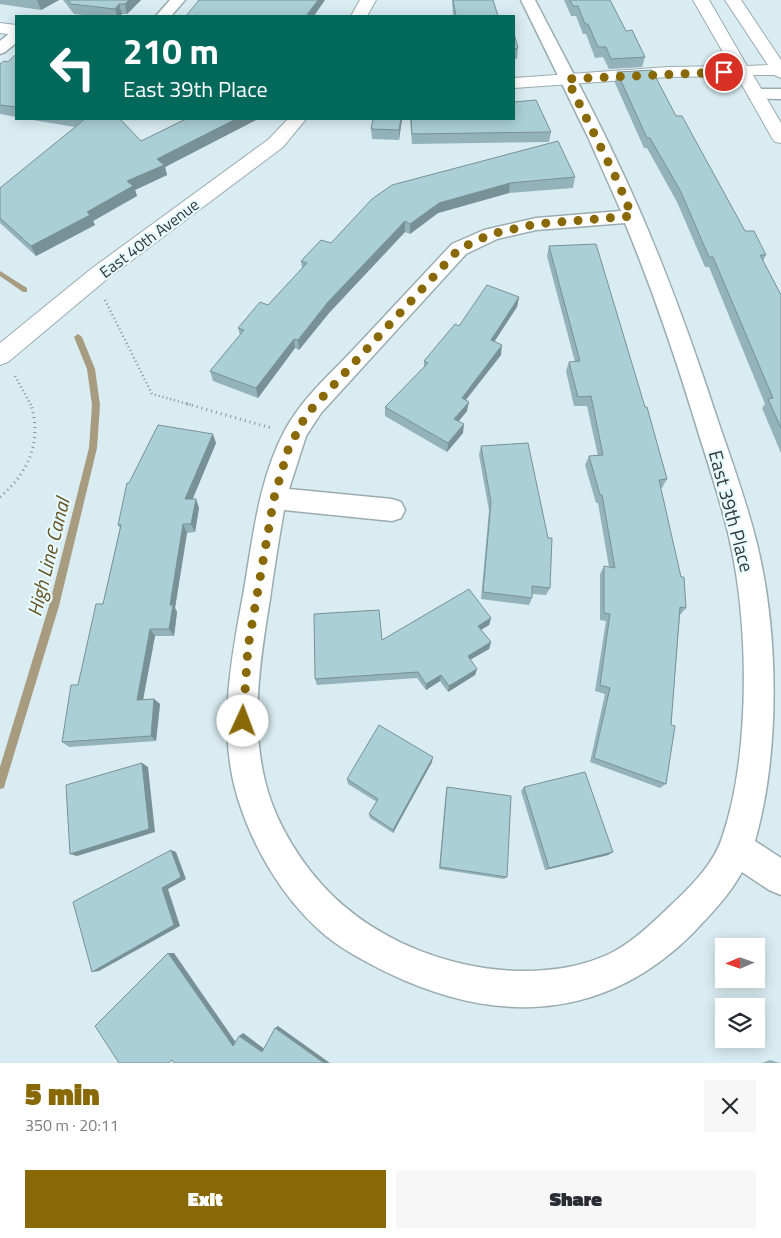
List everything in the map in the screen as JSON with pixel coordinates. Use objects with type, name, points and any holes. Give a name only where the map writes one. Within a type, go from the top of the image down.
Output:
[{"type":"street","points":[[164,15],[178,0]]},
{"type":"street","points":[[360,15],[368,0]]},
{"type":"street","name":"East 39th Place","points":[[528,0],[618,182],[652,263],[705,417],[745,545],[750,578],[756,654],[756,726],[751,790],[736,848],[718,877],[697,904],[662,939],[613,972],[564,986],[502,990],[444,979],[384,954],[330,917],[298,879],[274,845],[254,798],[242,748],[248,647],[274,498],[288,450],[306,415],[459,249],[491,234],[536,224],[632,216]]},
{"type":"street","points":[[701,0],[781,138]]},
{"type":"street","points":[[733,0],[780,72]]},
{"type":"street","points":[[0,28],[15,30]]},
{"type":"street","points":[[0,50],[15,35]]},
{"type":"street","points":[[515,83],[742,71],[780,72]]},
{"type":"street","points":[[756,94],[781,94]]},
{"type":"street","name":"East 40th Avenue","points":[[0,356],[99,274],[276,143],[296,120]]},
{"type":"street","points":[[274,498],[392,510]]},
{"type":"street","points":[[736,848],[781,878]]},
{"type":"path","points":[[103,294],[152,394],[274,429]]},
{"type":"path","points":[[0,497],[12,487],[30,464],[36,440],[36,420],[30,401],[15,376]]},
{"type":"building","points":[[68,0],[129,0],[125,4],[119,4],[115,9],[71,4]]},
{"type":"building","points":[[199,0],[318,0],[307,15],[187,15]]},
{"type":"building","points":[[453,0],[493,0],[498,15],[456,15]]},
{"type":"building","points":[[570,0],[610,0],[626,31],[632,30],[645,57],[611,59],[606,47],[598,47],[588,24],[585,24],[578,6],[573,6]]},
{"type":"building","points":[[515,38],[518,48],[515,49]]},
{"type":"building","points":[[15,55],[15,107],[0,105],[0,64],[4,61],[8,62]]},
{"type":"building","points":[[652,70],[676,116],[682,116],[745,231],[754,231],[766,255],[760,255],[781,295],[781,428],[768,399],[773,398],[713,257],[709,257],[681,192],[650,138],[647,138],[617,72]]},
{"type":"building","points":[[536,100],[551,132],[412,134],[411,120],[515,120],[515,102]]},
{"type":"building","points":[[84,120],[121,120],[141,141],[184,120],[234,120],[157,159],[164,165],[127,181],[133,186],[87,212],[90,215],[31,246],[0,218],[0,188]]},
{"type":"building","points":[[373,120],[401,120],[399,130],[371,129]]},
{"type":"building","points":[[558,141],[575,177],[510,183],[439,203],[410,224],[405,221],[328,302],[298,340],[294,339],[256,388],[210,371],[244,330],[238,328],[260,302],[268,305],[307,263],[301,261],[321,240],[331,243],[372,199],[392,185]]},
{"type":"building","points":[[596,244],[645,407],[647,407],[667,479],[659,480],[681,577],[684,577],[686,608],[680,607],[671,725],[675,726],[666,784],[594,758],[610,688],[600,685],[610,614],[604,613],[604,566],[615,568],[602,495],[600,495],[589,456],[603,455],[591,396],[578,397],[569,362],[580,361],[549,246]]},
{"type":"building","points":[[487,285],[519,297],[491,340],[502,345],[462,398],[469,402],[454,419],[464,424],[448,443],[385,407],[428,363],[424,361],[455,324],[459,326]]},
{"type":"building","points":[[158,425],[213,434],[185,499],[196,499],[191,524],[183,524],[170,605],[173,605],[169,629],[150,629],[137,700],[154,699],[151,736],[62,742],[71,685],[78,685],[96,604],[103,604],[121,525],[118,525],[127,483],[129,483]]},
{"type":"building","points":[[528,443],[548,538],[552,538],[550,588],[532,586],[532,598],[483,592],[491,502],[481,446]]},
{"type":"building","points":[[469,589],[491,618],[478,626],[491,642],[468,656],[477,669],[449,686],[441,675],[426,684],[418,672],[315,679],[314,614],[379,610],[382,640]]},
{"type":"building","points":[[379,725],[433,757],[393,830],[369,814],[378,799],[347,779]]},
{"type":"building","points":[[142,763],[149,829],[70,854],[66,785]]},
{"type":"building","points":[[585,772],[613,852],[549,868],[524,787]]},
{"type":"building","points":[[447,787],[511,796],[507,877],[440,867]]},
{"type":"building","points":[[171,850],[181,877],[162,888],[174,925],[92,972],[73,902]]},
{"type":"building","points":[[168,953],[233,1046],[239,1036],[262,1052],[275,1028],[324,1063],[174,1063],[172,1060],[168,1063],[119,1063],[95,1026]]},
{"type":"waterway","name":"High Line Canal","points":[[0,273],[25,290]]},
{"type":"waterway","name":"High Line Canal","points":[[0,784],[54,606],[93,448],[96,405],[91,369],[78,337]]},
{"type":"route","points":[[243,721],[248,647],[274,498],[288,450],[306,415],[459,249],[491,234],[536,224],[632,216],[618,182],[567,79],[668,72],[724,72]]}]
